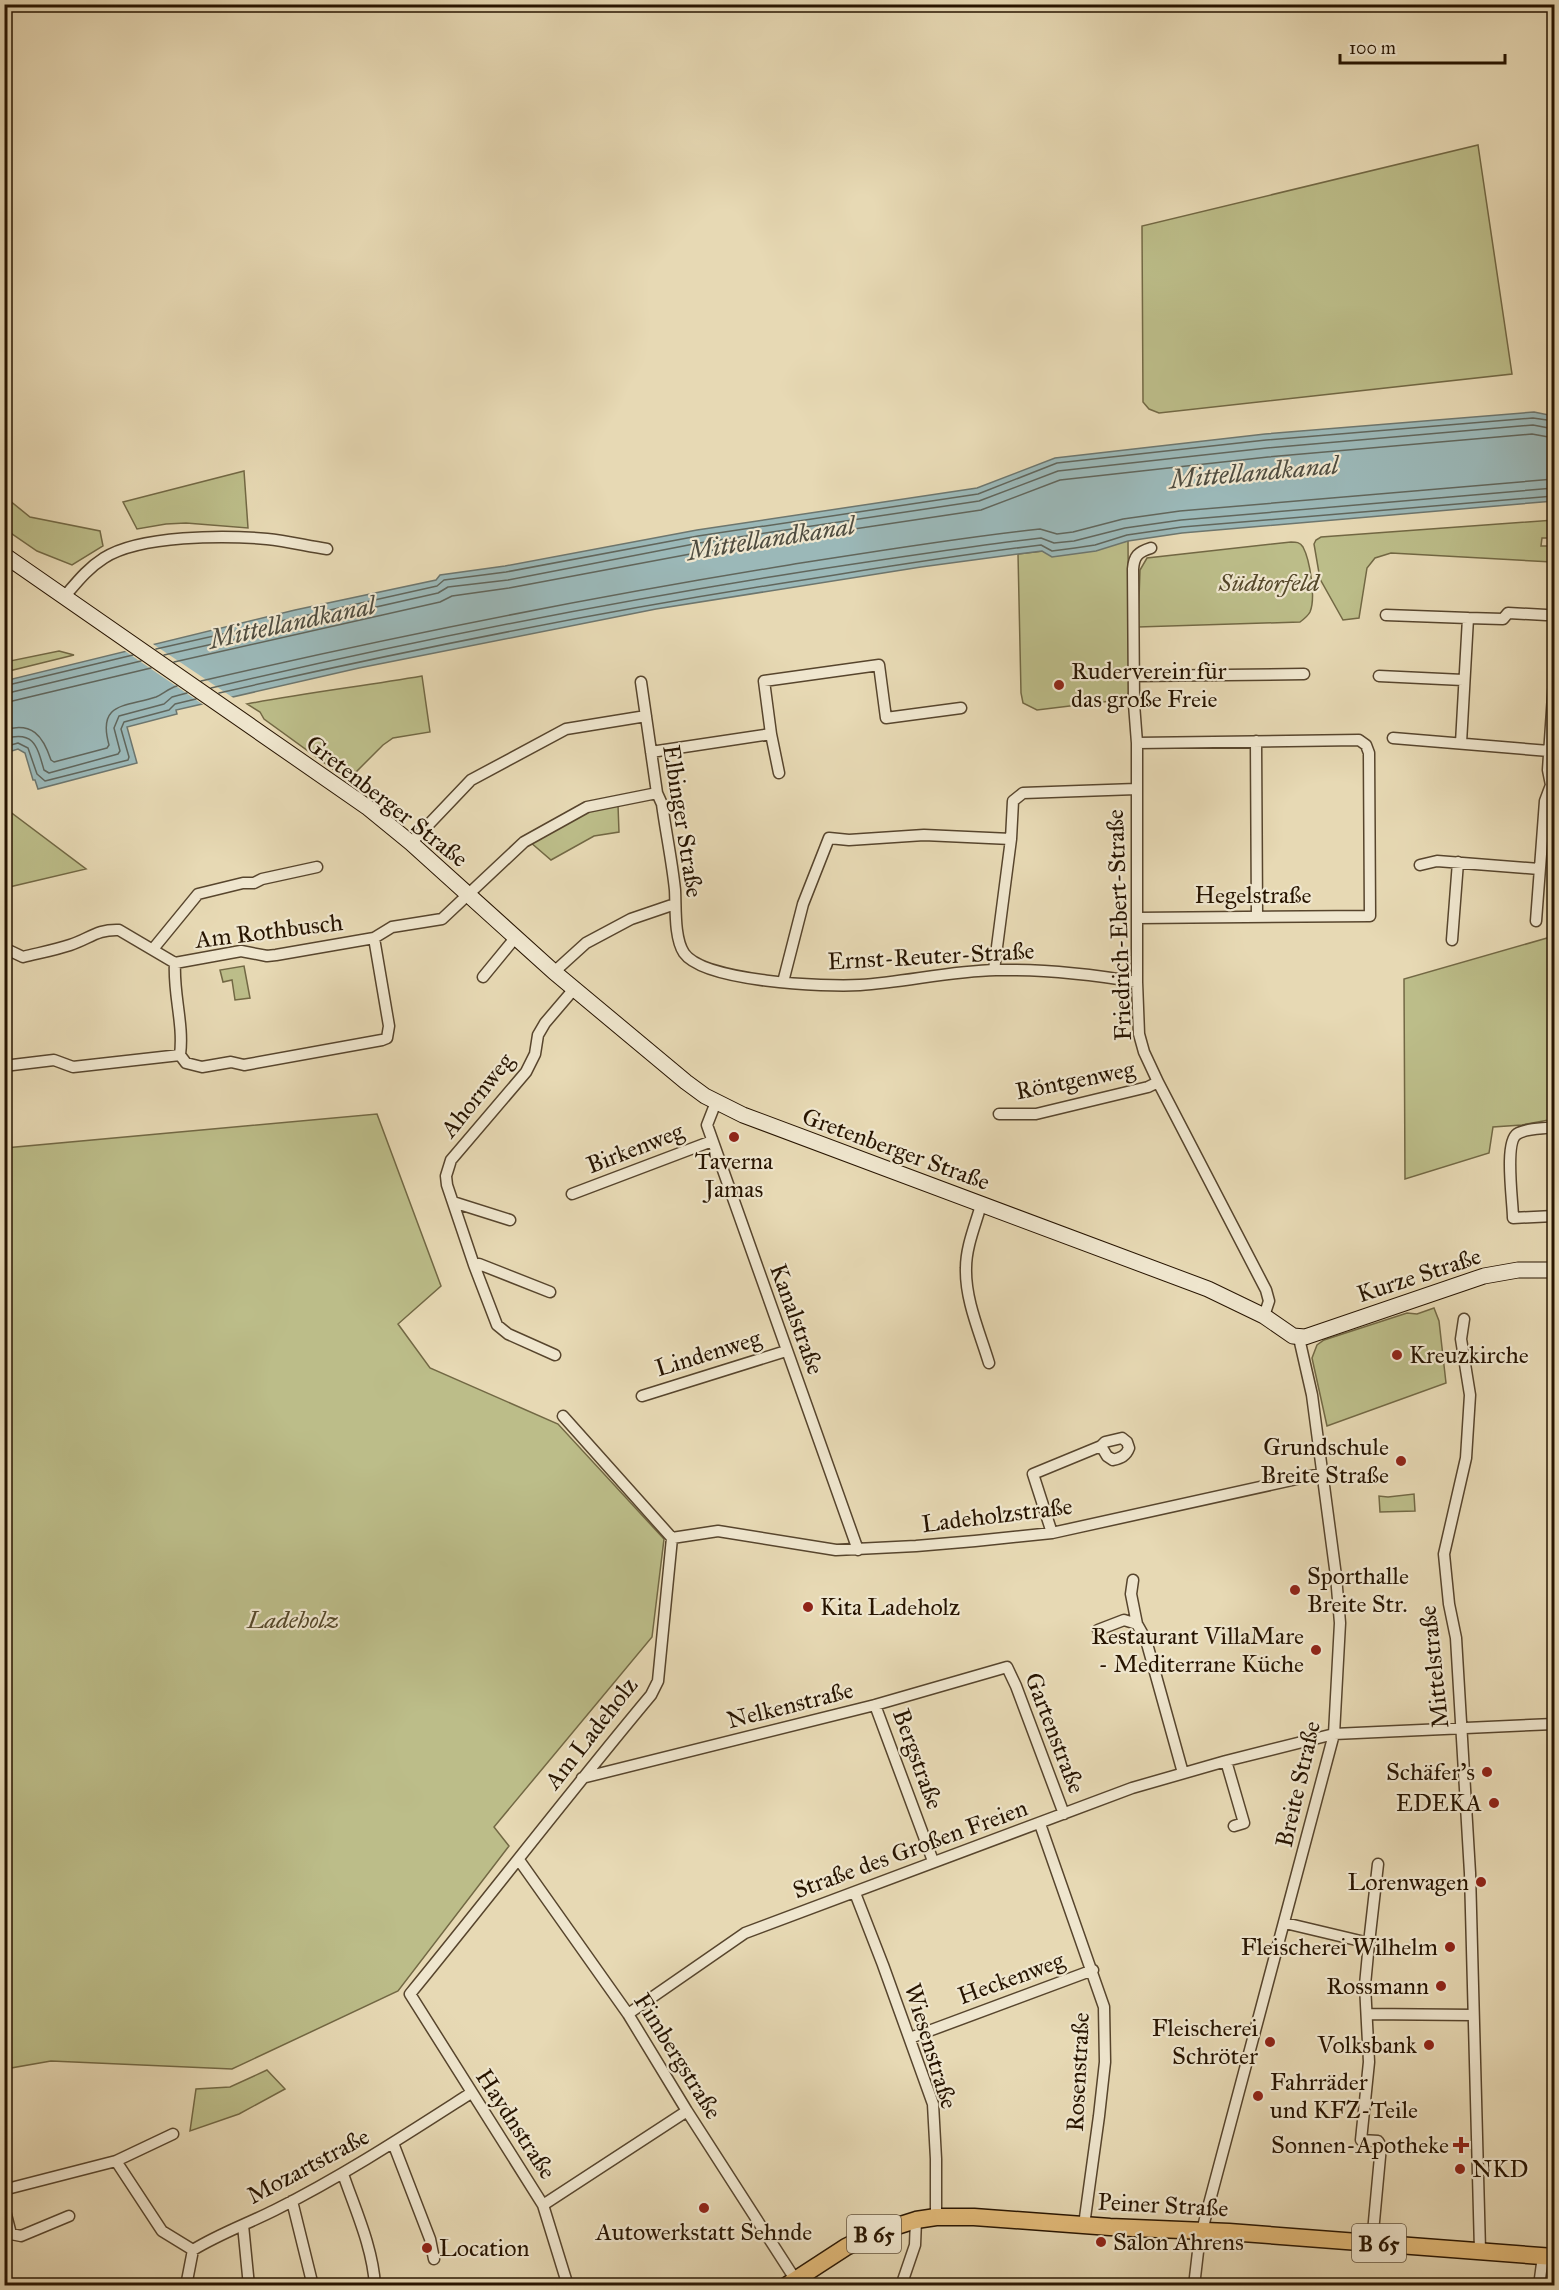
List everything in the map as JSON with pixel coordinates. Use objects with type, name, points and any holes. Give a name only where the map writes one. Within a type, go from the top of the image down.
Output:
[{"type":"main road","points":[[4,555],[65,597]]},
{"type":"main road","name":"Gretenberger Straße","points":[[65,597],[367,807],[411,843],[574,989],[686,1082],[716,1102],[776,1129],[1208,1289],[1264,1316],[1299,1338]]},
{"type":"main road","name":"Kurze Straße","points":[[1299,1338],[1484,1276],[1518,1270],[1554,1270]]},
{"type":"main road","name":"Peiner Straße","points":[[790,2283],[858,2241],[882,2230],[936,2217],[974,2217],[1202,2230],[1549,2257]]},
{"type":"street","points":[[65,597],[89,568],[123,548],[158,542],[248,538],[327,549]]},
{"type":"street","name":"Friedrich-Ebert-Straße","points":[[1151,548],[1141,551],[1134,561],[1138,1034],[1158,1082],[1266,1290],[1269,1300],[1264,1316]]},
{"type":"street","points":[[1386,615],[1503,619],[1508,613],[1546,615]]},
{"type":"street","points":[[1461,743],[1468,618]]},
{"type":"street","points":[[779,773],[764,681],[879,665],[886,718],[961,708]]},
{"type":"street","points":[[1134,676],[1304,674]]},
{"type":"street","points":[[1379,676],[1463,681]]},
{"type":"street","points":[[1536,921],[1545,801],[1553,785],[1548,770],[1554,680]]},
{"type":"street","name":"Elbinger Straße","points":[[641,682],[657,793],[662,804],[675,890],[679,940],[684,952],[694,962]]},
{"type":"street","points":[[411,843],[471,780],[566,729],[646,716]]},
{"type":"street","points":[[651,752],[771,734]]},
{"type":"street","points":[[1393,738],[1549,752]]},
{"type":"street","name":"Hegelstraße","points":[[1137,918],[1370,916],[1369,753],[1366,745],[1359,740],[1256,741]]},
{"type":"street","points":[[1137,742],[1256,741],[1257,916]]},
{"type":"street","points":[[994,970],[1011,839],[1012,801],[1023,793],[1136,789]]},
{"type":"street","name":"Am Rothbusch","points":[[4,948],[23,957],[70,945],[99,931],[120,930],[175,963],[241,951],[276,956],[374,938],[392,927],[442,919],[524,842],[587,807],[657,793]]},
{"type":"street","points":[[783,982],[803,904],[830,838],[849,840],[924,836],[1011,839]]},
{"type":"street","points":[[1420,865],[1437,861],[1539,869]]},
{"type":"street","points":[[1452,940],[1458,862]]},
{"type":"street","points":[[153,949],[198,894],[317,867]]},
{"type":"street","points":[[554,972],[586,944],[631,919],[675,904]]},
{"type":"street","points":[[175,963],[177,1012],[182,1040],[180,1055],[186,1064],[202,1067],[231,1062],[243,1065],[387,1038],[389,1026],[374,938]]},
{"type":"street","points":[[483,976],[515,938]]},
{"type":"street","name":"Ernst-Reuter-Straße","points":[[694,962],[711,970],[746,978],[783,982],[858,985],[994,970],[1053,971],[1137,982]]},
{"type":"street","name":"Ahornweg","points":[[555,1355],[508,1334],[497,1325],[474,1265],[446,1176],[451,1160],[526,1072],[532,1062],[538,1035],[545,1023],[574,989]]},
{"type":"street","points":[[4,1066],[54,1060],[73,1067],[180,1055]]},
{"type":"street","name":"Röntgenweg","points":[[999,1114],[1036,1114],[1149,1087],[1158,1082]]},
{"type":"street","name":"Kanalstraße","points":[[716,1102],[707,1125],[712,1141],[858,1550]]},
{"type":"street","points":[[1554,1127],[1519,1132],[1513,1138],[1509,1151],[1514,1218],[1554,1216]]},
{"type":"street","name":"Birkenweg","points":[[572,1194],[712,1141]]},
{"type":"street","points":[[453,1202],[510,1220]]},
{"type":"street","points":[[981,1205],[968,1249],[966,1278],[989,1364]]},
{"type":"street","points":[[474,1265],[479,1264],[550,1293]]},
{"type":"street","name":"Mittelstraße","points":[[1464,1318],[1461,1339],[1470,1395],[1466,1458],[1444,1554],[1449,1604],[1456,1638],[1470,1873],[1480,2250]]},
{"type":"street","name":"Breite Straße","points":[[1194,2286],[1202,2230],[1334,1734],[1340,1623],[1324,1473],[1310,1385],[1299,1338]]},
{"type":"street","name":"Lindenweg","points":[[642,1396],[786,1351]]},
{"type":"street","points":[[563,1416],[672,1538]]},
{"type":"street","points":[[1052,1533],[1032,1474],[1101,1446]]},
{"type":"street","name":"Ladeholzstraße","points":[[672,1538],[718,1531],[836,1550],[858,1550],[1052,1533],[1324,1473]]},
{"type":"street","name":"Am Ladeholz","points":[[410,1994],[519,1860],[581,1778],[651,1695],[658,1681],[672,1538]]},
{"type":"street","points":[[1133,1580],[1131,1594],[1137,1624],[1146,1640],[1183,1773]]},
{"type":"street","points":[[1098,1630],[1124,1620],[1137,1624]]},
{"type":"street","name":"Nelkenstraße","points":[[581,1778],[875,1705],[1007,1667]]},
{"type":"street","name":"Gartenstraße","points":[[1007,1667],[1064,1814]]},
{"type":"street","name":"Bergstraße","points":[[875,1705],[933,1861]]},
{"type":"street","name":"Straße des Großen Freien","points":[[628,2014],[745,1933],[1132,1788],[1226,1761],[1334,1734],[1554,1724]]},
{"type":"street","points":[[1226,1761],[1244,1822],[1234,1826]]},
{"type":"street","name":"Rosenstraße","points":[[1040,1824],[1093,1970],[1104,2007],[1105,2062],[1100,2116],[1084,2225]]},
{"type":"street","name":"Fimbergstraße","points":[[519,1860],[628,2014],[790,2283]]},
{"type":"street","points":[[1372,2243],[1381,2146],[1378,2141],[1361,2140],[1369,2062],[1365,1984],[1378,1864]]},
{"type":"street","name":"Wiesenstraße","points":[[855,1893],[933,2104],[936,2217]]},
{"type":"street","points":[[1285,1923],[1369,1943]]},
{"type":"street","name":"Heckenweg","points":[[910,2038],[1093,1970]]},
{"type":"street","name":"Haydnstraße","points":[[410,1994],[543,2205],[567,2286]]},
{"type":"street","points":[[1367,2014],[1473,2015]]},
{"type":"street","name":"Mozartstraße","points":[[193,2250],[211,2238],[292,2201],[343,2174],[471,2093]]},
{"type":"street","points":[[543,2205],[687,2111]]},
{"type":"street","points":[[4,2194],[7,2189],[116,2162],[173,2134]]},
{"type":"street","points":[[393,2143],[430,2239],[434,2259]]},
{"type":"street","points":[[116,2162],[162,2232],[193,2250],[186,2286]]},
{"type":"street","points":[[343,2174],[361,2224],[375,2286]]},
{"type":"street","points":[[292,2201],[313,2286]]},
{"type":"street","points":[[4,2207],[11,2234],[21,2236],[69,2217]]},
{"type":"street","points":[[901,2286],[915,2245],[916,2220]]},
{"type":"street","points":[[243,2224],[249,2286]]},
{"type":"street","points":[[1539,2286],[1549,2257]]},
{"type":"green space","points":[[1478,145],[1512,374],[1159,413],[1149,409],[1143,402],[1142,226]]},
{"type":"green space","points":[[244,471],[248,528],[186,523],[137,529],[123,502]]},
{"type":"green space","points":[[4,496],[30,517],[100,531],[103,546],[72,565],[37,551],[5,529]]},
{"type":"green space","points":[[1554,520],[1554,538],[1542,538],[1541,546],[1554,546],[1554,564],[1552,562],[1391,553],[1375,558],[1367,568],[1359,618],[1343,620],[1320,579],[1314,544],[1321,537]]},
{"type":"green space","points":[[1128,541],[1129,691],[1127,699],[1037,710],[1023,703],[1018,554]]},
{"type":"green space","name":"Südtorfeld","points":[[1299,543],[1303,547],[1311,579],[1312,606],[1300,622],[1138,627],[1140,570],[1147,558]]},
{"type":"green space","points":[[59,651],[74,655],[5,672],[5,662]]},
{"type":"green space","points":[[422,676],[430,732],[393,738],[348,780],[247,704],[291,696]]},
{"type":"green space","points":[[618,805],[619,832],[594,836],[551,860],[530,842],[590,809]]},
{"type":"green space","points":[[5,808],[86,869],[5,888]]},
{"type":"green space","points":[[1554,936],[1554,1119],[1493,1127],[1489,1153],[1405,1179],[1404,979]]},
{"type":"green space","points":[[244,966],[250,998],[235,1000],[232,980],[223,982],[220,970]]},
{"type":"green space","name":"Ladeholz","points":[[377,1114],[441,1286],[398,1324],[430,1368],[558,1424],[664,1539],[652,1637],[494,1827],[509,1846],[398,1991],[232,2069],[51,2061],[5,2069],[5,1148]]},
{"type":"green space","points":[[1434,1308],[1439,1321],[1446,1383],[1327,1426],[1312,1358],[1317,1345],[1324,1340],[1407,1313],[1417,1314]]},
{"type":"green space","points":[[1414,1494],[1415,1511],[1380,1512],[1379,1496]]},
{"type":"green space","points":[[267,2070],[285,2089],[239,2114],[190,2131],[196,2089],[230,2087]]},
{"type":"water","name":"Mittellandkanal","points":[[1534,412],[1554,416],[1554,501],[1182,533],[1128,541],[1096,551],[1052,557],[1042,551],[1018,554],[656,609],[359,668],[176,710],[177,714],[127,727],[137,763],[38,789],[25,753],[18,749],[5,753],[4,681],[295,610],[436,580],[440,575],[505,566],[697,530],[977,488],[1055,458],[1265,434]]},
{"type":"pier","points":[[150,642],[235,699],[205,706],[122,649]]},
{"type":"place","name":"Ruderverein für das große Freie","points":[[1059,685]]},
{"type":"place","name":"Taverna Jamas","points":[[734,1137]]},
{"type":"place","name":"Kreuzkirche","points":[[1397,1355]]},
{"type":"place","name":"Grundschule Breite Straße","points":[[1401,1461]]},
{"type":"place","name":"Sporthalle Breite Str.","points":[[1295,1590]]},
{"type":"place","name":"Kita Ladeholz","points":[[808,1607]]},
{"type":"place","name":"Restaurant VillaMare - Mediterrane Küche","points":[[1316,1650]]},
{"type":"place","name":"Schäfer's","points":[[1487,1772]]},
{"type":"place","name":"EDEKA","points":[[1494,1803]]},
{"type":"place","name":"Lorenwagen","points":[[1481,1882]]},
{"type":"place","name":"Fleischerei Wilhelm","points":[[1450,1947]]},
{"type":"place","name":"Rossmann","points":[[1441,1986]]},
{"type":"place","name":"Fleischerei Schröter","points":[[1270,2042]]},
{"type":"place","name":"Volksbank","points":[[1429,2045]]},
{"type":"place","name":"Fahrräder und KFZ-Teile","points":[[1258,2096]]},
{"type":"place","name":"Sonnen-Apotheke","points":[[1461,2145]]},
{"type":"place","name":"NKD","points":[[1460,2169]]},
{"type":"place","name":"Autowerkstatt Sehnde","points":[[704,2208]]},
{"type":"place","name":"Salon Ahrens","points":[[1101,2242]]},
{"type":"place","name":"Location","points":[[427,2248]]}]
